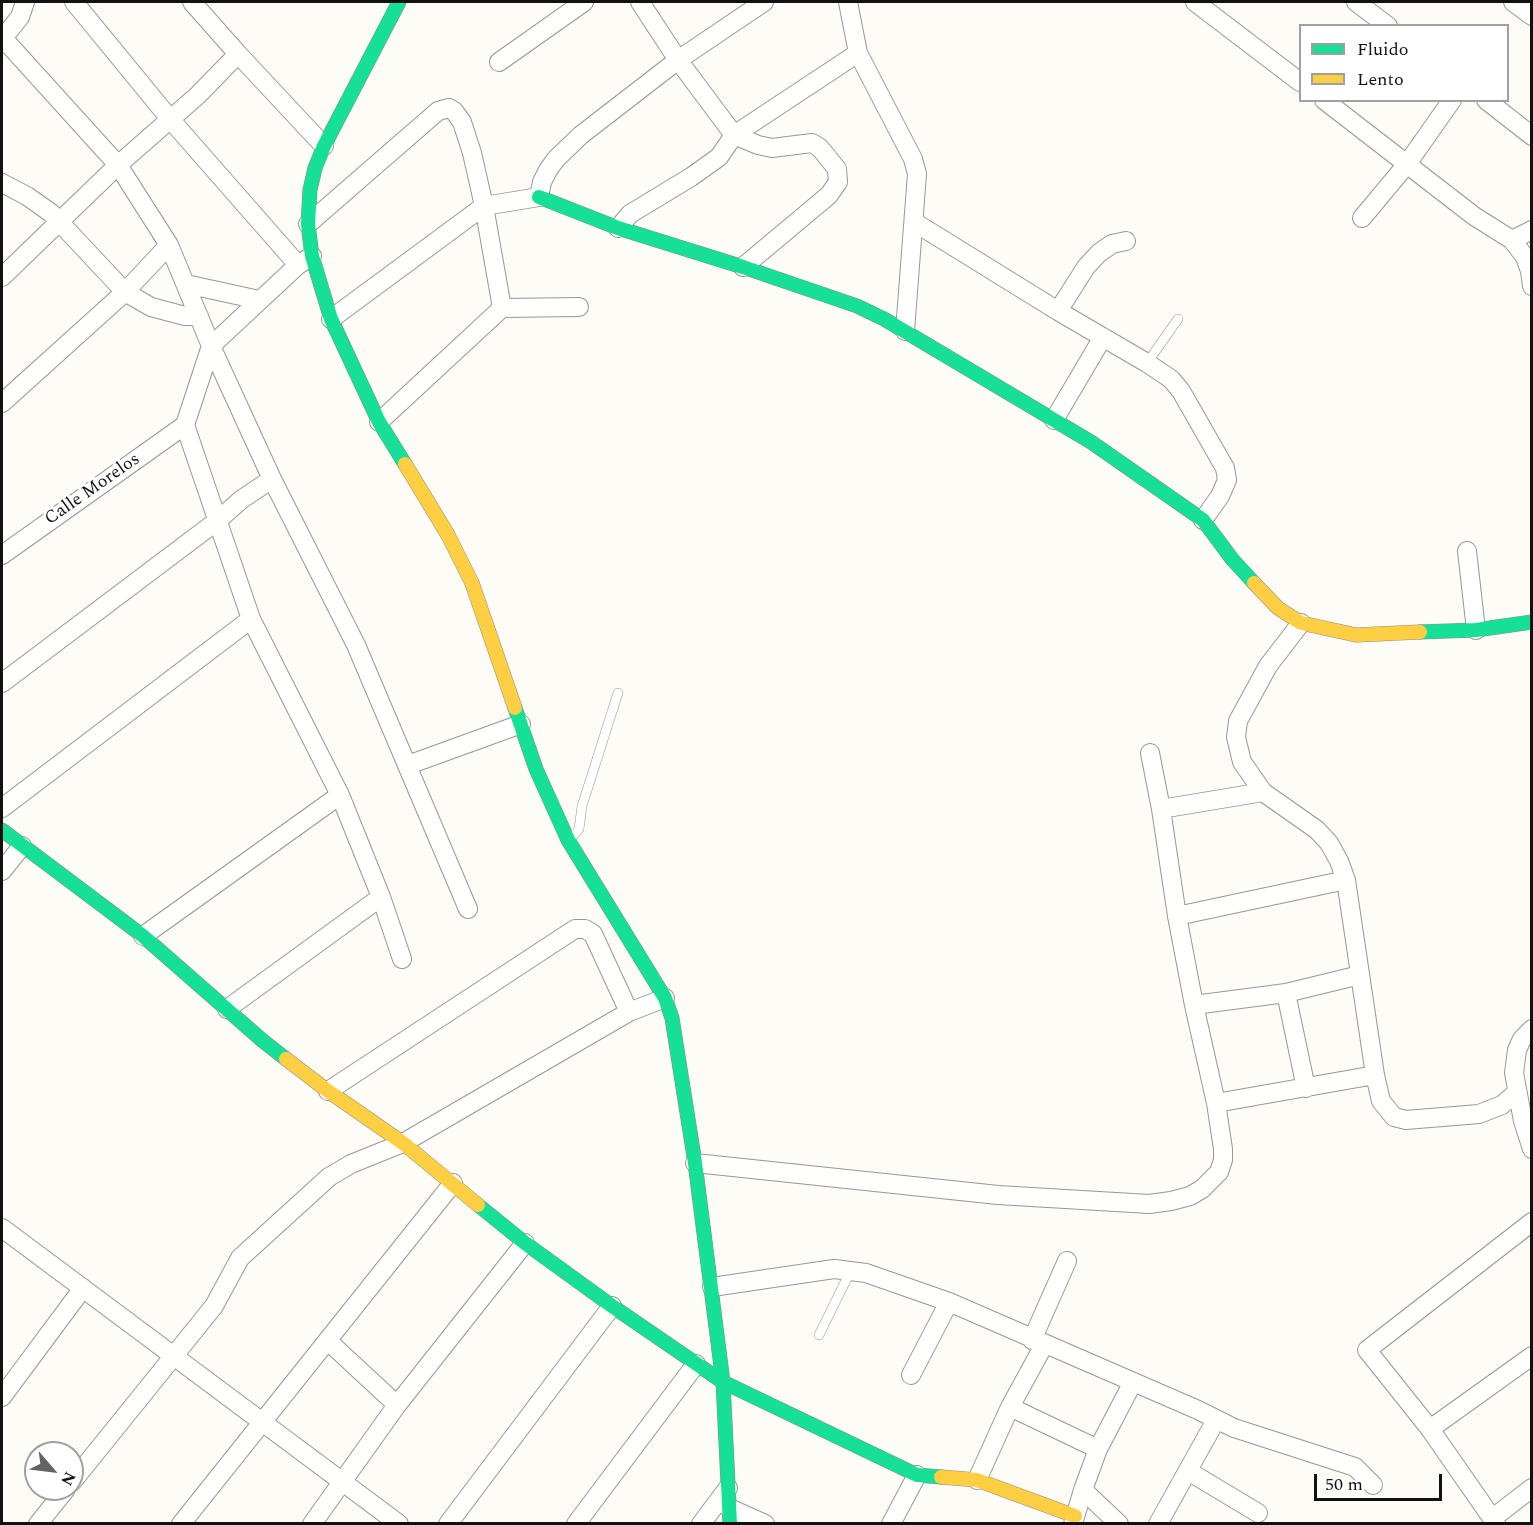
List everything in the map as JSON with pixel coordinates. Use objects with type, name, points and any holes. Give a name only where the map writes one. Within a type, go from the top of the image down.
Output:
[{"type":"street","points":[[25,2],[20,18],[2,38],[118,165],[169,245],[211,346],[272,479],[356,645],[468,909]]},
{"type":"street","points":[[74,2],[170,119],[305,261],[379,422],[448,535],[472,583],[536,769],[568,840],[665,998],[672,1018],[712,1287],[723,1382],[730,1516],[765,1524]]},
{"type":"street","points":[[192,2],[324,146]]},
{"type":"street","points":[[399,2],[324,146],[315,168],[310,190],[305,261],[211,346],[185,425],[251,619],[340,795],[381,897],[402,959]]},
{"type":"street","points":[[499,62],[584,2]]},
{"type":"street","points":[[640,2],[678,60],[734,135],[772,148],[812,143],[826,154],[837,169],[838,182],[829,195],[743,267]]},
{"type":"street","points":[[538,197],[548,170],[567,147],[678,60],[764,2]]},
{"type":"street","points":[[848,2],[858,53],[913,159],[917,174],[905,331]]},
{"type":"street","points":[[1195,2],[1299,81]]},
{"type":"street","points":[[1356,2],[1385,24]]},
{"type":"street","points":[[1513,2],[1532,16]]},
{"type":"street","points":[[618,228],[630,214],[718,158],[734,135],[858,53]]},
{"type":"street","points":[[2,277],[118,165],[198,95],[238,54]]},
{"type":"street","points":[[1327,102],[1474,216],[1512,240],[1524,257],[1530,271],[1532,286]]},
{"type":"street","points":[[1362,218],[1407,164],[1451,102]]},
{"type":"street","points":[[1489,102],[1532,136]]},
{"type":"street","points":[[308,224],[438,111],[449,108],[462,122],[472,153],[502,308]]},
{"type":"street","points":[[2,183],[27,196],[51,213],[125,292],[151,307],[185,316],[199,316]]},
{"type":"street","points":[[331,319],[484,207],[538,197],[618,228],[857,306],[905,331],[1091,442],[1203,520],[1232,559],[1278,608],[1302,623],[1332,632],[1356,635],[1476,630],[1532,622]]},
{"type":"street","points":[[914,222],[1171,379],[1181,391],[1225,468],[1227,480],[1220,496],[1203,520]]},
{"type":"street","points":[[1512,240],[1532,230]]},
{"type":"street","points":[[1058,311],[1086,267],[1099,253],[1112,244],[1126,241]]},
{"type":"street","points":[[2,403],[125,292],[169,245]]},
{"type":"street","points":[[186,284],[260,300]]},
{"type":"street","points":[[379,422],[502,308],[579,307]]},
{"type":"street","points":[[1054,420],[1103,337]]},
{"type":"street","name":"Calle Morelos","points":[[2,555],[185,425]]},
{"type":"street","points":[[2,683],[217,521],[242,499],[272,479]]},
{"type":"street","points":[[1467,551],[1476,630]]},
{"type":"street","points":[[2,808],[251,619]]},
{"type":"street","points":[[1302,623],[1268,666],[1238,721],[1236,737],[1242,762],[1263,792],[1317,831],[1329,843],[1339,861],[1346,880],[1375,1075],[1381,1101],[1394,1117],[1406,1120],[1479,1114],[1493,1110],[1516,1093]]},
{"type":"street","points":[[408,765],[521,724]]},
{"type":"street","points":[[695,1163],[998,1195],[1149,1203],[1190,1196],[1202,1189],[1219,1172],[1223,1160],[1223,1149],[1216,1104],[1177,915],[1150,753]]},
{"type":"street","points":[[1161,809],[1263,792]]},
{"type":"street","points":[[143,936],[340,795]]},
{"type":"street","points":[[2,830],[143,936],[263,1041],[328,1091],[403,1143],[525,1243],[723,1382],[917,1475],[977,1480],[1074,1520],[1098,1449],[1133,1382]]},
{"type":"street","points":[[2,871],[22,846]]},
{"type":"street","points":[[1177,915],[1346,880]]},
{"type":"street","points":[[227,1009],[381,897]]},
{"type":"street","points":[[328,1091],[575,930],[585,929],[593,934],[629,1012]]},
{"type":"street","points":[[1194,1005],[1286,993],[1360,975]]},
{"type":"street","points":[[1286,993],[1306,1089]]},
{"type":"street","points":[[84,1467],[214,1306],[240,1258],[329,1177],[351,1164],[403,1143],[629,1012],[665,998]]},
{"type":"street","points":[[1532,1029],[1522,1039],[1514,1063],[1516,1093],[1532,1149]]},
{"type":"street","points":[[1216,1104],[1375,1075]]},
{"type":"street","points":[[181,1524],[453,1183]]},
{"type":"street","points":[[1532,1222],[1366,1350],[1430,1429],[1494,1521],[1532,1488]]},
{"type":"street","points":[[2,1228],[264,1421],[399,1524]]},
{"type":"street","points":[[312,1524],[397,1406],[525,1243]]},
{"type":"street","points":[[977,1480],[1038,1342],[1067,1261]]},
{"type":"street","points":[[712,1287],[834,1269],[866,1273],[949,1302],[1198,1410],[1234,1428],[1355,1467],[1373,1485]]},
{"type":"street","points":[[2,1397],[83,1288]]},
{"type":"street","points":[[911,1375],[949,1302]]},
{"type":"street","points":[[448,1524],[612,1306]]},
{"type":"street","points":[[328,1341],[397,1406]]},
{"type":"street","points":[[1430,1429],[1532,1356]]},
{"type":"street","points":[[576,1524],[696,1364]]},
{"type":"street","points":[[1010,1407],[1098,1449]]},
{"type":"street","points":[[1158,1524],[1216,1420]]},
{"type":"street","points":[[1188,1471],[1257,1513]]},
{"type":"street","points":[[891,1524],[917,1475]]},
{"type":"street","points":[[701,1524],[728,1488]]},
{"type":"street","points":[[1083,1490],[1119,1524]]},
{"type":"street","points":[[38,1524],[56,1501]]},
{"type":"lane","points":[[1147,363],[1178,319]]},
{"type":"lane","points":[[568,840],[579,829],[582,806],[618,693]]},
{"type":"lane","points":[[819,1335],[851,1270]]},
{"type":"traffic: fast","points":[[399,2],[324,146],[315,168],[310,190],[308,224],[312,256],[331,319],[379,422],[405,464]]},
{"type":"traffic: fast","points":[[539,197],[618,228],[857,306],[884,319],[1091,442],[1203,520],[1232,559],[1254,583]]},
{"type":"traffic: fast","points":[[1420,632],[1476,630],[1532,622]]},
{"type":"traffic: fast","points":[[515,708],[536,769],[568,840],[665,998],[672,1018],[695,1163],[723,1382],[730,1524]]},
{"type":"traffic: fast","points":[[2,830],[143,936],[286,1059]]},
{"type":"traffic: fast","points":[[478,1205],[525,1243],[612,1306],[723,1382],[917,1475],[941,1477]]},
{"type":"traffic: slow","points":[[405,464],[448,535],[472,583],[515,708]]},
{"type":"traffic: slow","points":[[1254,583],[1278,608],[1301,623],[1356,635],[1420,632]]},
{"type":"traffic: slow","points":[[286,1059],[403,1143],[478,1205]]},
{"type":"traffic: slow","points":[[941,1477],[977,1480],[1075,1516]]}]
